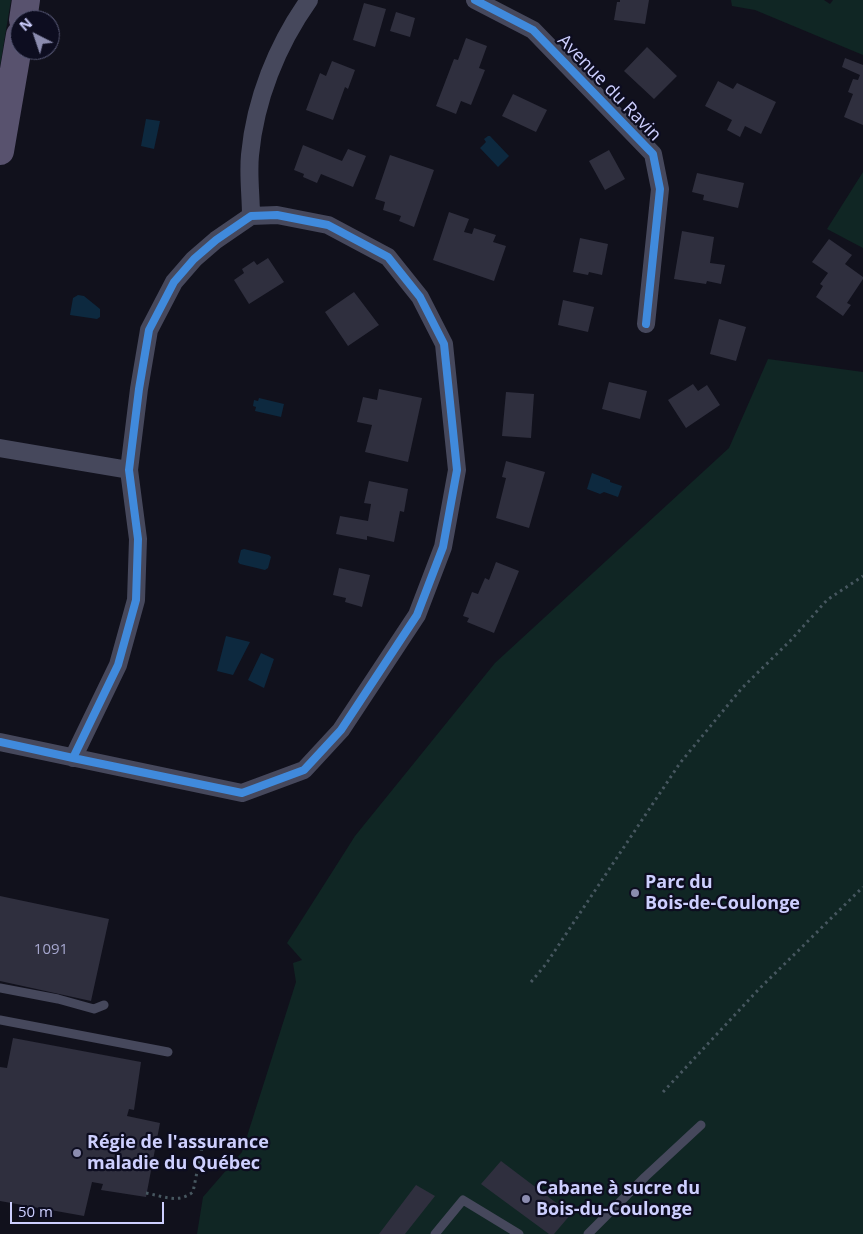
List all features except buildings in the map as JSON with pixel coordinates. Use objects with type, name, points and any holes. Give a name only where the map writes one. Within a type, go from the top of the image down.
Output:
[{"type":"main road","points":[[0,151],[16,60]]},
{"type":"street","points":[[251,216],[250,156],[256,114],[270,72],[297,16],[309,0]]},
{"type":"street","name":"Avenue du Ravin","points":[[475,0],[533,30],[653,154],[660,189],[646,324]]},
{"type":"street","points":[[0,742],[73,758],[242,793],[304,770],[341,730],[417,615],[443,547],[457,470],[444,344],[420,297],[388,257],[328,225],[277,215],[251,216],[216,240],[174,282],[149,330],[129,470],[138,539],[136,600],[118,665],[73,758]]},
{"type":"street","points":[[0,448],[129,470]]},
{"type":"lane","points":[[0,988],[58,999],[94,1009],[104,1005]]},
{"type":"lane","points":[[0,1020],[168,1052]]},
{"type":"lane","points":[[588,1234],[701,1125]]},
{"type":"lane","points":[[435,1234],[463,1200],[518,1234]]},
{"type":"path","points":[[531,982],[546,964],[680,763],[742,688],[790,641],[827,600],[863,576]]},
{"type":"path","points":[[663,1092],[758,990],[863,887]]},
{"type":"path","points":[[146,1193],[181,1199],[192,1192],[202,1147]]},
{"type":"green space","points":[[0,0],[11,0],[0,66]]},
{"type":"green space","points":[[731,0],[824,0],[830,4],[833,0],[863,0],[863,55],[755,10],[732,6]]},
{"type":"green space","points":[[863,172],[863,248],[827,229]]},
{"type":"green space","name":"Parc du Bois-de-Coulonge","points":[[768,359],[863,372],[863,1234],[197,1234],[203,1197],[242,1152],[296,982],[293,963],[302,960],[287,943],[355,836],[495,663],[729,448]]},
{"type":"water","points":[[146,119],[160,121],[154,149],[141,146]]},
{"type":"water","points":[[488,136],[509,156],[498,167],[480,148],[486,142],[484,139]]},
{"type":"water","points":[[78,295],[84,296],[100,309],[100,317],[97,319],[70,315],[73,298]]},
{"type":"water","points":[[259,398],[284,404],[281,417],[255,411],[256,407],[253,406],[254,400],[258,401]]},
{"type":"water","points":[[592,473],[622,486],[618,497],[604,492],[600,494],[587,489]]},
{"type":"water","points":[[244,549],[269,555],[271,557],[268,568],[265,570],[240,564],[238,562],[241,550]]},
{"type":"water","points":[[226,636],[250,642],[233,675],[217,671]]},
{"type":"water","points":[[261,653],[274,659],[264,688],[248,680]]},
{"type":"cycle path","points":[[475,0],[533,30],[653,154],[660,189],[646,324]]},
{"type":"cycle path","points":[[0,742],[73,758],[242,793],[304,770],[341,730],[417,615],[443,547],[457,470],[444,344],[420,297],[388,257],[328,225],[277,215],[251,216],[216,240],[194,259],[174,282],[149,330],[139,389],[129,470],[138,539],[136,600],[118,665],[73,758]]},
{"type":"place","name":"Parc du Bois-de-Coulonge","points":[[635,893]]},
{"type":"place","name":"Régie de l'assurance maladie du Québec","points":[[77,1153]]},
{"type":"place","name":"Cabane à sucre du Bois-du-Coulonge","points":[[526,1199]]}]
